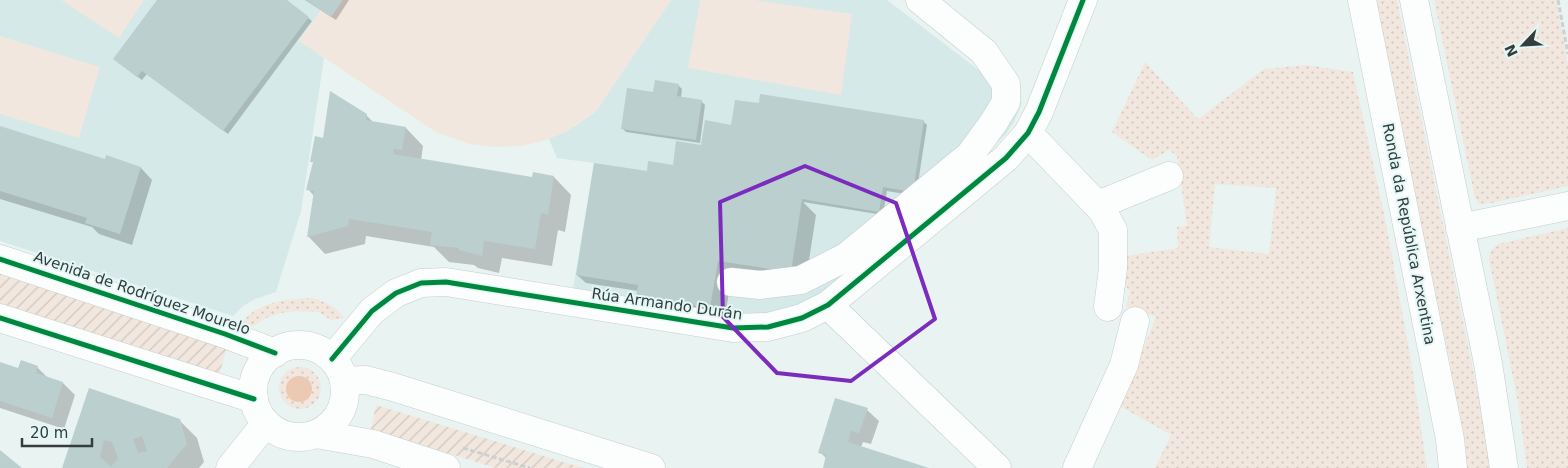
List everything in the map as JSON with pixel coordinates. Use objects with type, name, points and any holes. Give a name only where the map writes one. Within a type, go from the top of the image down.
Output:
[{"type":"street","points":[[731,282],[760,285],[801,280],[846,257],[970,155],[994,122],[1006,102],[1006,84],[984,52],[920,0]]},
{"type":"street","name":"Rúa Armando Durán","points":[[338,370],[372,311],[396,293],[421,284],[446,282],[733,328],[768,327],[802,318],[828,305],[1006,158],[1028,133],[1040,112],[1083,0]]},
{"type":"street","name":"Ronda da República Arxentina","points":[[1362,0],[1448,429],[1453,468]]},
{"type":"street","points":[[1414,0],[1488,363],[1504,468]]},
{"type":"street","points":[[1028,133],[1102,210],[1113,230],[1113,268],[1108,307]]},
{"type":"street","points":[[1098,206],[1169,176]]},
{"type":"street","points":[[1460,228],[1568,206]]},
{"type":"street","name":"Avenida de Rodríguez Mourelo","points":[[0,259],[226,334],[275,353]]},
{"type":"street","points":[[828,305],[997,468]]},
{"type":"street","points":[[0,318],[254,399]]},
{"type":"street","points":[[1076,468],[1124,365],[1135,321]]},
{"type":"street","points":[[298,346],[311,347],[322,352],[338,370],[345,394],[343,407],[336,419],[327,428],[316,434],[301,437],[288,436],[266,423],[259,412],[254,399],[256,378],[266,359],[275,353],[286,348],[298,346]]},
{"type":"street","points":[[338,370],[651,468]]},
{"type":"street","points":[[230,468],[266,423]]},
{"type":"street","points":[[316,434],[372,444],[446,468]]},
{"type":"path","points":[[1558,0],[1568,54]]},
{"type":"highlighted area","points":[[805,166],[896,203],[935,319],[851,381],[777,373],[723,317],[720,202]]},
{"type":"shaded area","points":[[0,0],[306,0],[321,10],[299,40],[324,58],[301,211],[276,292],[255,299],[243,306],[233,316],[0,241]]},
{"type":"shaded area","points":[[61,0],[144,0],[119,38]]},
{"type":"shaded area","points":[[306,0],[671,0],[596,111],[566,132],[543,141],[520,146],[495,147],[470,144],[436,132],[299,41],[321,10]]},
{"type":"shaded area","points":[[671,0],[887,0],[1022,103],[1014,122],[996,144],[823,295],[778,313],[742,316],[573,289],[594,163],[557,158],[549,139],[577,125],[596,111]]},
{"type":"shaded area","points":[[700,0],[754,0],[852,14],[841,95],[688,68]]},
{"type":"shaded area","points":[[1373,0],[1397,0],[1488,443],[1490,468],[1465,468],[1450,361],[1403,150]]},
{"type":"shaded area","points":[[1434,0],[1556,0],[1568,65],[1568,186],[1479,204],[1475,198]]},
{"type":"shaded area","points":[[0,36],[100,67],[79,138],[0,114]]},
{"type":"shaded area","points":[[1145,62],[1198,119],[1264,69],[1306,65],[1353,72],[1385,218],[1411,361],[1427,468],[1155,468],[1171,435],[1120,406],[1156,317],[1126,306],[1130,292],[1119,276],[1119,257],[1178,248],[1177,227],[1187,226],[1177,156],[1169,150],[1152,160],[1112,132]],"holes":[[[1215,184],[1276,188],[1269,254],[1209,247]]]},
{"type":"shaded area","points":[[1568,228],[1568,468],[1527,468],[1518,402],[1489,259],[1490,251],[1498,244]]},
{"type":"shaded area","points":[[0,274],[224,347],[226,351],[219,376],[0,306]]},
{"type":"shaded area","points":[[312,298],[330,305],[344,318],[331,320],[318,312],[295,311],[280,313],[266,318],[254,326],[241,325],[254,311],[272,303]]},
{"type":"shaded area","points":[[304,367],[312,370],[318,376],[321,388],[318,400],[312,406],[296,409],[288,406],[282,400],[279,384],[282,376],[288,370]]},
{"type":"shaded area","points":[[299,376],[308,380],[312,389],[308,398],[299,402],[290,398],[286,389],[290,380]]},
{"type":"shaded area","points":[[376,405],[583,468],[496,468],[371,429]]},
{"type":"building","points":[[157,0],[287,0],[309,17],[223,131],[142,71],[137,77],[113,59]]},
{"type":"building","points":[[306,0],[343,0],[331,17]]},
{"type":"building","points":[[655,80],[679,84],[677,96],[702,100],[696,140],[621,129],[627,88],[653,92]]},
{"type":"building","points":[[330,91],[367,114],[366,120],[406,127],[402,150],[394,149],[393,154],[532,177],[533,172],[554,176],[548,215],[541,213],[535,249],[484,241],[482,256],[459,250],[459,248],[430,245],[432,232],[349,219],[348,226],[307,237],[314,191],[306,190],[313,162],[310,162],[315,136],[323,138]]},
{"type":"building","points":[[760,94],[924,120],[913,192],[883,187],[879,212],[802,199],[791,272],[718,261],[710,308],[636,296],[638,285],[576,275],[594,163],[647,171],[648,161],[673,165],[676,141],[701,145],[705,120],[731,125],[735,100],[759,103]]},
{"type":"building","points":[[0,126],[105,159],[106,155],[141,167],[120,234],[85,223],[87,218],[0,191]]},
{"type":"building","points":[[21,360],[38,366],[36,373],[63,382],[52,418],[0,401],[0,362],[18,368]]},
{"type":"building","points":[[89,388],[180,419],[187,444],[167,468],[62,468]],"holes":[[[142,436],[147,451],[138,453],[133,439]],[[104,440],[112,442],[118,458],[111,467],[100,457]]]},
{"type":"building","points":[[835,398],[868,408],[859,433],[851,431],[848,442],[929,468],[823,468],[826,455],[818,453]]},
{"type":"building","points":[[0,450],[22,468],[0,468]]},
{"type":"cycle path","points":[[332,359],[372,311],[396,293],[421,283],[446,282],[733,328],[768,327],[802,318],[828,305],[1006,158],[1028,133],[1039,112],[1083,0]]},
{"type":"cycle path","points":[[0,259],[225,334],[275,353]]},
{"type":"cycle path","points":[[0,318],[254,399]]}]
